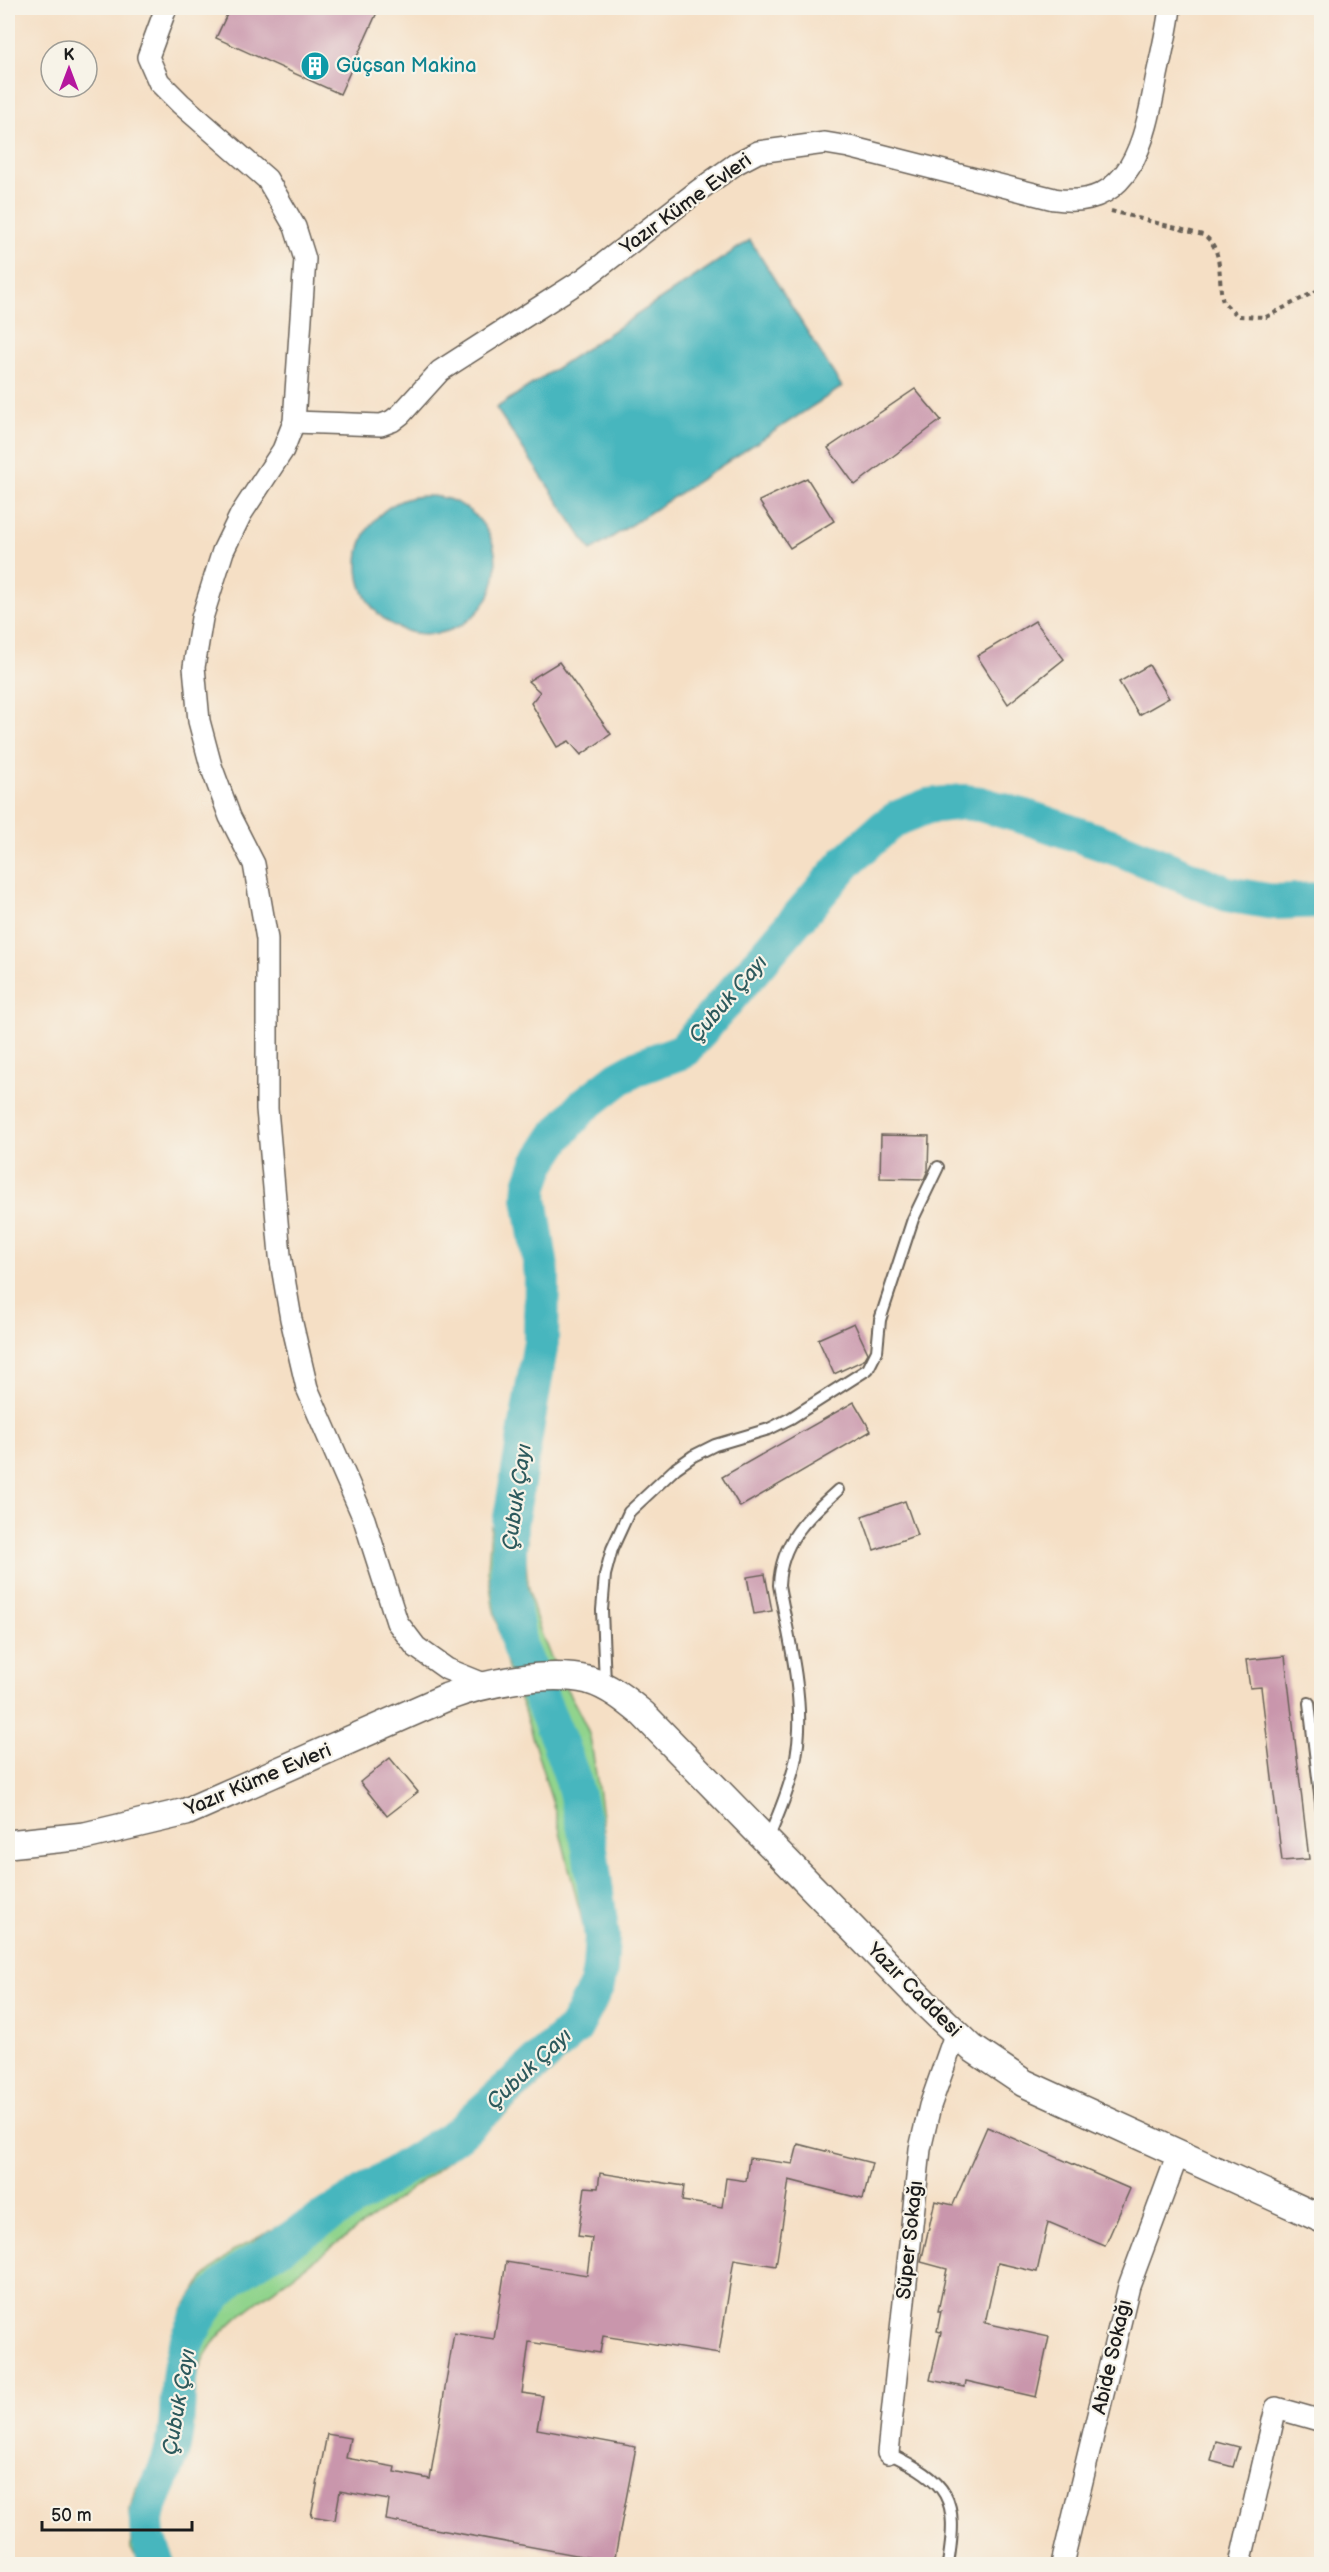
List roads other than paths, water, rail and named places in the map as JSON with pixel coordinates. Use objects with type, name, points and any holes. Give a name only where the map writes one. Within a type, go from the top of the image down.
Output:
[{"type":"street","points":[[166,8],[148,57],[159,82],[180,104],[267,179],[295,226],[305,259],[294,422],[283,450],[241,514],[223,551],[202,618],[194,667],[199,722],[211,766],[230,817],[254,864],[267,939],[267,1109],[280,1255],[291,1319],[307,1388],[364,1519],[397,1622],[416,1647],[447,1669],[492,1683]]},
{"type":"street","name":"Yazır Küme Evleri","points":[[294,422],[381,425],[393,421],[440,371],[585,278],[736,163],[758,152],[825,143],[1074,202],[1093,198],[1110,189],[1133,162],[1141,145],[1151,108],[1170,8]]},
{"type":"street","name":"Yazır Küme Evleri","points":[[8,1844],[85,1836],[186,1812],[447,1697],[492,1683],[568,1677]]},
{"type":"street","name":"Yazır Caddesi","points":[[568,1677],[587,1680],[605,1687],[643,1714],[972,2048],[1024,2083],[1321,2218]]},
{"type":"street","name":"Süper Sokağı","points":[[888,2453],[920,2149],[930,2106],[956,2032]]},
{"type":"street","name":"Abide Sokağı","points":[[1062,2565],[1129,2286],[1178,2154]]},
{"type":"street","points":[[1240,2565],[1276,2408],[1322,2421]]},
{"type":"lane","points":[[605,1687],[602,1610],[605,1575],[612,1549],[629,1512],[668,1474],[693,1456],[715,1445],[777,1425],[868,1369],[877,1351],[884,1304],[913,1219],[938,1167]]},
{"type":"lane","points":[[767,1842],[790,1782],[799,1730],[796,1683],[779,1585],[780,1569],[789,1540],[802,1523],[838,1490]]},
{"type":"lane","points":[[1309,1703],[1322,1811]]},
{"type":"lane","points":[[888,2453],[916,2466],[946,2495],[953,2514],[948,2565]]},
{"type":"water","points":[[750,240],[842,387],[591,551],[496,408]]},
{"type":"water","points":[[427,496],[454,501],[466,507],[476,516],[485,526],[491,538],[496,565],[491,592],[485,604],[476,614],[466,623],[454,629],[427,634],[400,629],[388,623],[378,614],[369,604],[363,592],[358,565],[363,538],[369,526],[378,516],[388,507],[400,501]]},
{"type":"waterway","name":"Çubuk Çayı","points":[[158,2564],[150,2545],[147,2529],[148,2515],[173,2447],[181,2362],[191,2332],[208,2305],[218,2292],[242,2270],[459,2133],[575,2028],[597,1985],[602,1937],[590,1849],[573,1780],[519,1646],[508,1577],[510,1524],[541,1342],[542,1274],[530,1198],[531,1185],[539,1163],[556,1137],[583,1106],[619,1078],[639,1067],[683,1051],[847,861],[898,818],[928,806],[963,802],[980,804],[1032,819],[1125,851],[1227,894],[1273,902],[1322,900]]},
{"type":"place","name":"Güçsan Makina","points":[[315,66]]}]
